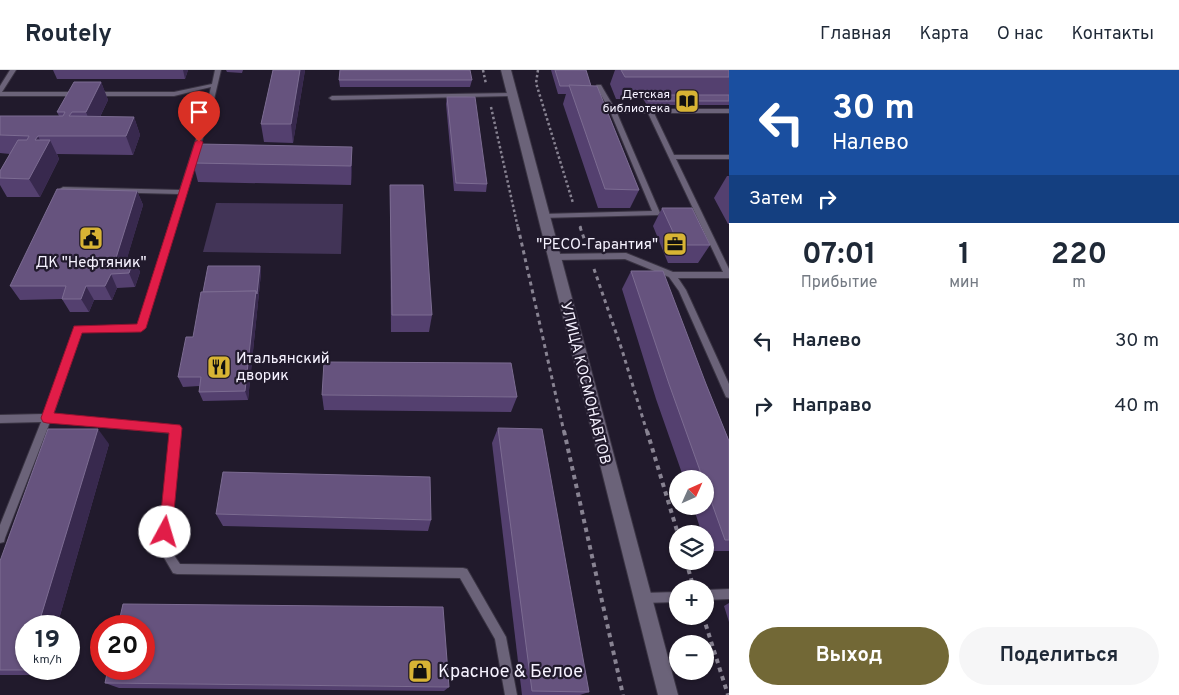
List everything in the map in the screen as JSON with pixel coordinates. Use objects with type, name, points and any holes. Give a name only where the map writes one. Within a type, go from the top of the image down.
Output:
[{"type":"street","name":"УЛИЦА КОСМОНАВТОВ","points":[[506,70],[668,695]]},
{"type":"lane","points":[[13,70],[0,92],[174,94],[214,85]]},
{"type":"lane","points":[[0,538],[47,418],[78,329],[141,328],[218,70]]},
{"type":"lane","points":[[543,216],[656,213],[613,111],[598,86]]},
{"type":"lane","points":[[332,98],[512,95]]},
{"type":"lane","points":[[613,111],[729,111]]},
{"type":"lane","points":[[554,257],[626,256],[672,275],[729,275],[650,111]]},
{"type":"lane","points":[[672,157],[729,157]]},
{"type":"lane","points":[[61,189],[183,192]]},
{"type":"lane","points":[[672,275],[682,290],[729,394]]},
{"type":"lane","points":[[0,418],[47,418],[176,428],[164,549],[177,569],[463,573],[500,637],[512,695]]},
{"type":"lane","points":[[714,595],[729,594]]},
{"type":"lane","points":[[642,598],[669,596]]},
{"type":"path","points":[[483,70],[623,695]]},
{"type":"path","points":[[538,70],[536,83],[576,215],[622,350],[675,525]]},
{"type":"path","points":[[706,625],[728,695]]},
{"type":"shaded area","points":[[216,203],[343,204],[341,254],[203,252]]},
{"type":"building","points":[[273,70],[300,70],[291,124],[261,124]]},
{"type":"building","points":[[340,70],[470,70],[472,80],[339,80]]},
{"type":"building","points":[[555,70],[586,70],[591,86],[560,86]]},
{"type":"building","points":[[621,70],[729,70],[729,77],[625,77]]},
{"type":"building","points":[[74,82],[101,82],[86,112],[72,112],[69,116],[134,117],[126,136],[38,136],[35,140],[50,140],[29,179],[0,178],[0,171],[18,140],[27,140],[29,136],[0,135],[0,116],[63,116],[65,112],[57,112]]},
{"type":"building","points":[[569,85],[597,86],[639,190],[605,189]]},
{"type":"building","points":[[645,95],[729,95],[729,101],[648,101]]},
{"type":"building","points":[[447,97],[475,97],[487,184],[456,183]]},
{"type":"building","points":[[199,144],[352,147],[351,166],[193,163]]},
{"type":"building","points":[[390,185],[423,185],[432,315],[392,315]]},
{"type":"building","name":"ДК \"Нефтяник\"","points":[[57,189],[137,191],[116,258],[134,259],[129,273],[111,274],[105,286],[86,286],[81,299],[62,299],[66,286],[10,286]]},
{"type":"building","points":[[662,208],[692,208],[710,245],[679,245]]},
{"type":"building","points":[[208,266],[260,266],[257,294],[256,291],[203,292]]},
{"type":"building","points":[[631,271],[663,271],[729,441],[729,540],[725,540],[714,509],[714,470],[700,470]]},
{"type":"building","name":"Итальянский дворик","points":[[256,291],[245,391],[199,392],[201,377],[178,377],[186,337],[193,337],[201,292]]},
{"type":"building","points":[[324,362],[511,363],[517,397],[322,395]]},
{"type":"building","points":[[498,428],[542,429],[589,692],[532,691]]},
{"type":"building","points":[[48,429],[98,429],[41,615],[15,615],[15,670],[0,670],[0,561]]},
{"type":"building","points":[[223,472],[430,477],[431,520],[216,514]]},
{"type":"building","points":[[123,604],[443,607],[449,687],[105,683],[106,680],[155,680],[155,615],[120,615]]},
{"type":"place","name":"Детская библиотека","points":[[687,101]]},
{"type":"place","name":"ДК \"Нефтяник\"","points":[[91,238]]},
{"type":"place","name":"\"РЕСО-Гарантия\"","points":[[675,244]]},
{"type":"place","name":"Итальянский дворик","points":[[219,367]]},
{"type":"place","name":"Красное & Белое","points":[[420,671]]},
{"type":"route","points":[[165,532],[176,428],[47,418],[78,329],[141,328],[199,142]]}]
